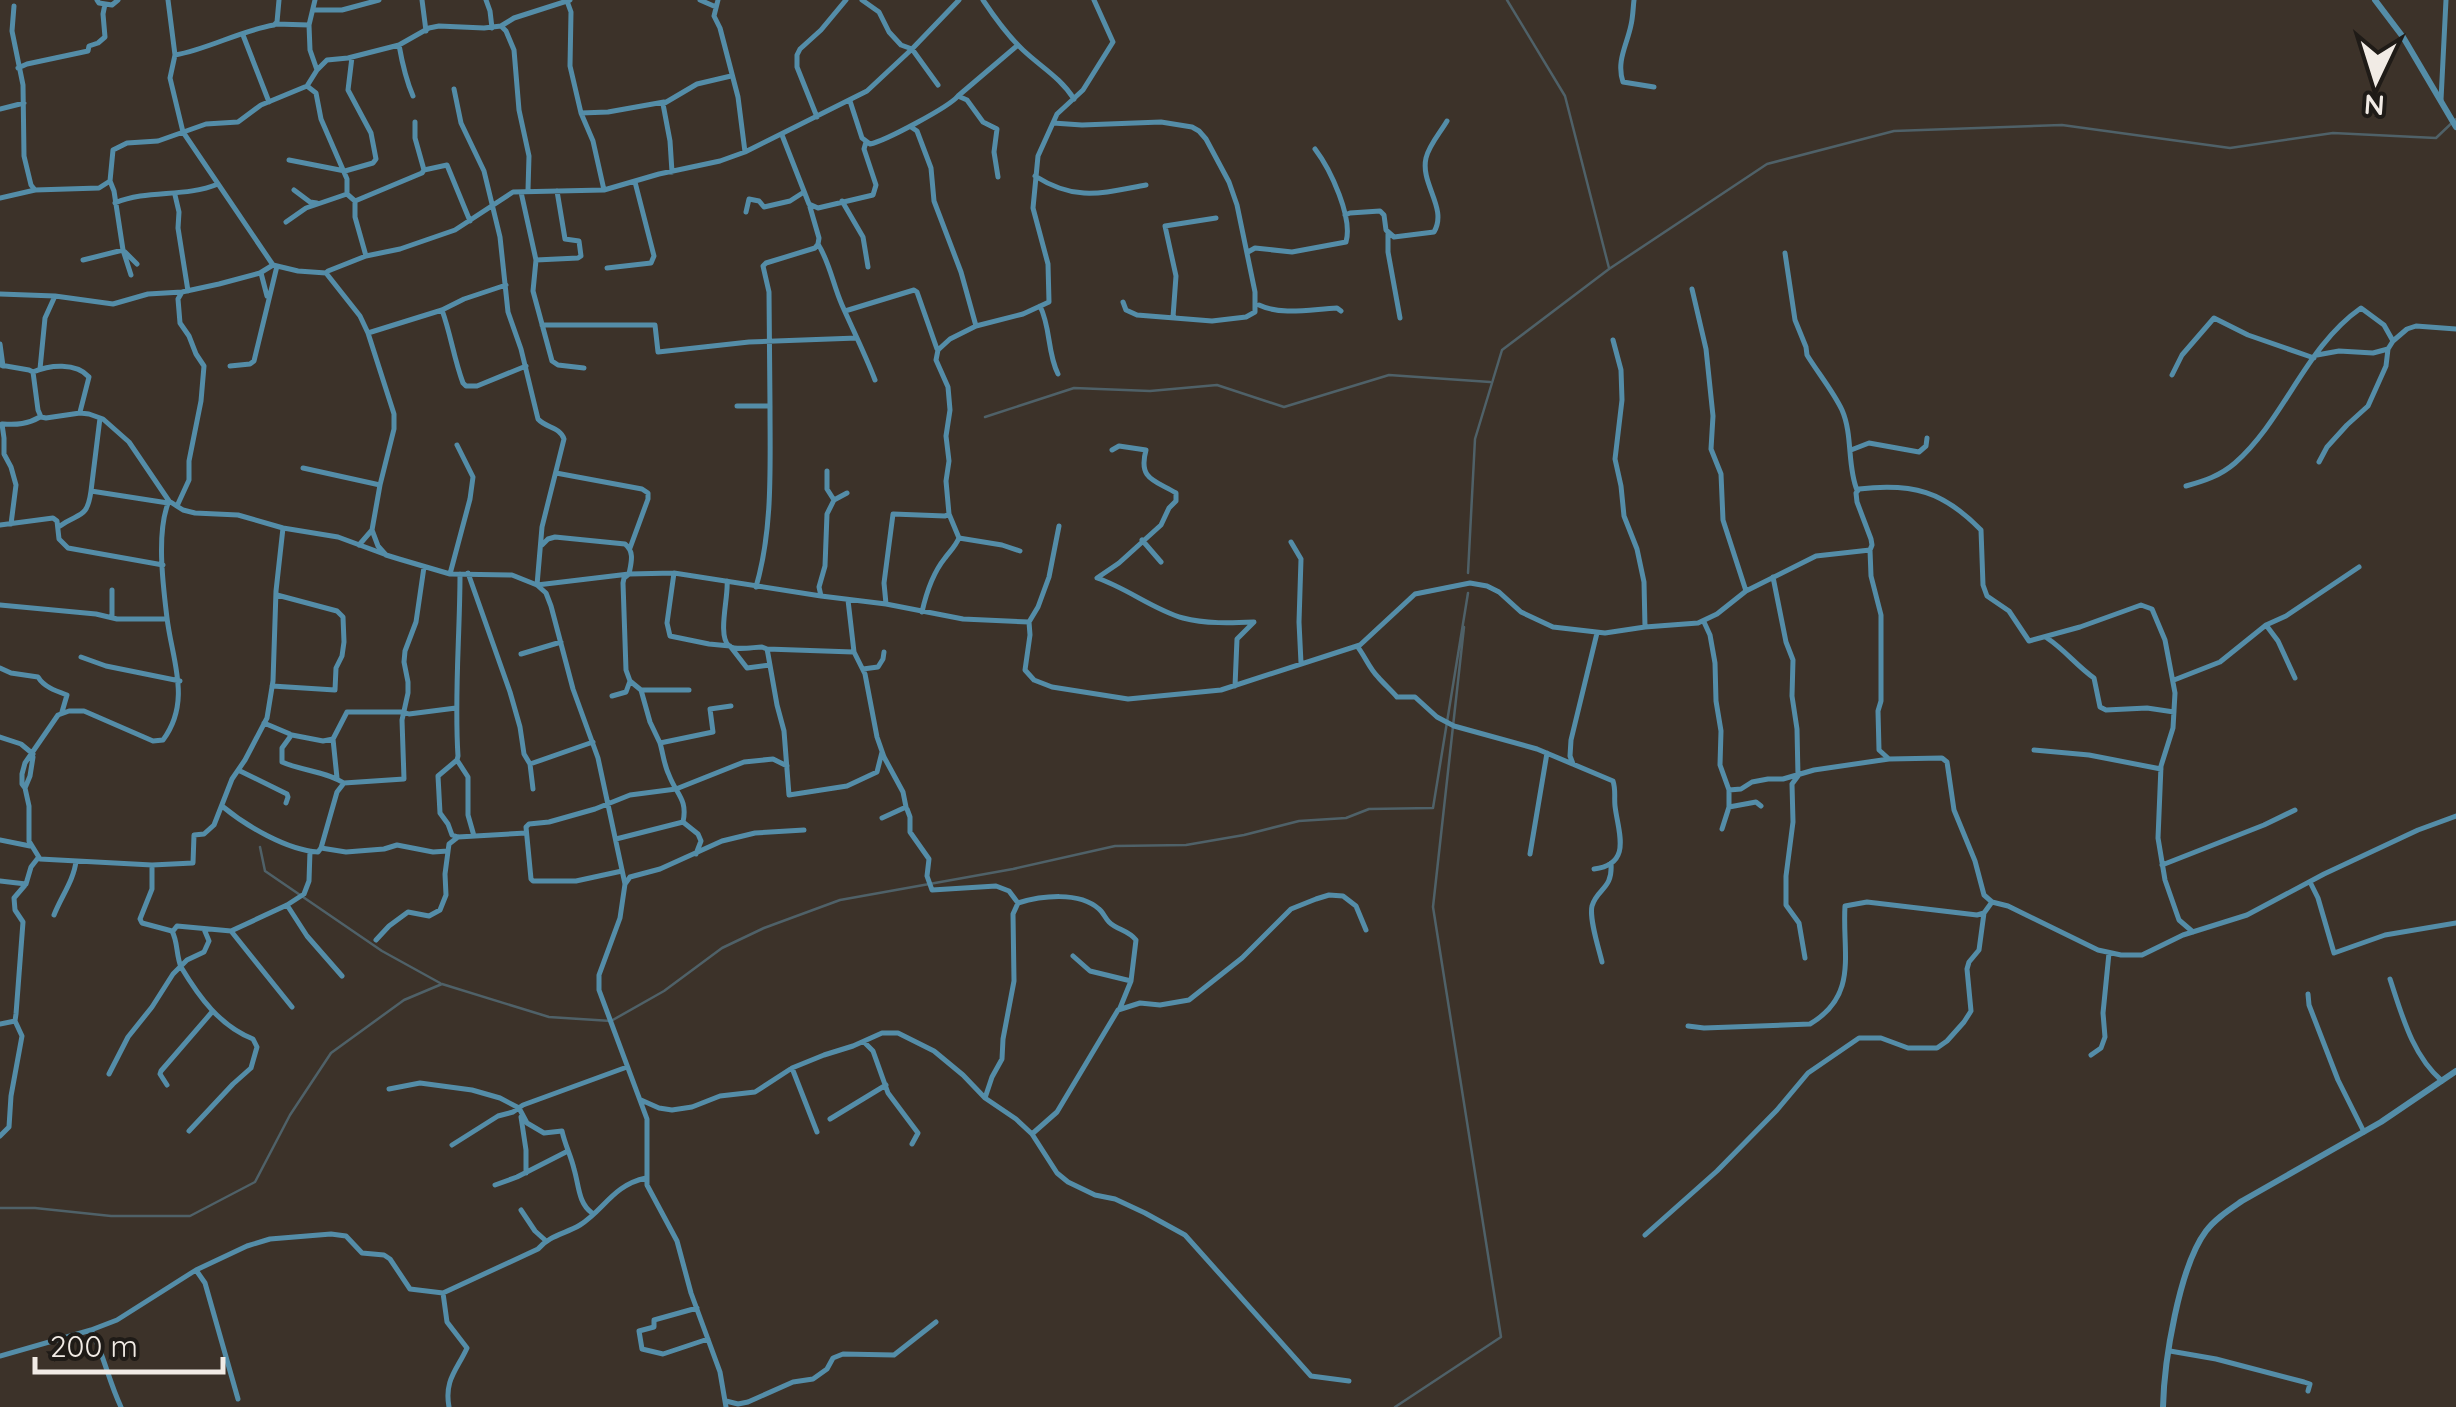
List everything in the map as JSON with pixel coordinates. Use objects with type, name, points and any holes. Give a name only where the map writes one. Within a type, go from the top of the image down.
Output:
[{"type":"street","points":[[97,0],[112,5],[118,0]]},
{"type":"street","points":[[168,0],[175,54],[170,78],[183,132],[275,266],[254,361],[230,366]]},
{"type":"street","points":[[276,24],[278,0]]},
{"type":"street","points":[[315,0],[310,50],[316,70]]},
{"type":"street","points":[[314,10],[342,10],[378,0]]},
{"type":"street","points":[[422,0],[426,31]]},
{"type":"street","points":[[486,0],[492,28]]},
{"type":"street","points":[[131,275],[110,180],[116,148],[158,141],[206,124],[238,122],[262,104],[308,86],[327,60],[399,45],[426,31],[447,26],[501,26],[568,0],[570,66],[604,190]]},
{"type":"street","points":[[700,0],[717,4],[714,16],[738,97],[746,152]]},
{"type":"street","points":[[817,118],[797,68],[797,55],[846,0]]},
{"type":"street","points":[[862,0],[880,12],[889,32],[912,50],[938,85]]},
{"type":"street","points":[[0,294],[113,304],[148,294],[185,291],[275,266],[326,274],[366,256],[455,230],[503,196],[524,190],[604,190],[720,162],[867,91],[959,0]]},
{"type":"street","points":[[983,0],[999,25],[1062,82],[1074,99]]},
{"type":"street","points":[[938,350],[976,326],[992,324],[1048,302],[1048,264],[1033,208],[1038,156],[1058,114],[1083,90],[1113,42],[1094,0]]},
{"type":"street","points":[[1634,0],[1620,76],[1623,82],[1654,87]]},
{"type":"street","points":[[2374,0],[2403,37],[2456,127]]},
{"type":"street","points":[[2440,100],[2446,0]]},
{"type":"street","points":[[18,68],[88,52],[89,46],[105,38],[105,4]]},
{"type":"street","points":[[14,6],[12,31],[24,85],[24,156],[35,190]]},
{"type":"street","points":[[175,54],[276,24],[310,25]]},
{"type":"street","points":[[501,26],[514,50],[519,110],[529,156],[524,190],[536,260],[534,292],[542,325],[552,360],[558,365],[584,368]]},
{"type":"street","points":[[242,34],[269,102]]},
{"type":"street","points":[[399,45],[412,96]]},
{"type":"street","points":[[866,142],[875,144],[951,105],[1018,45]]},
{"type":"street","points":[[289,160],[346,171],[373,164],[376,159],[371,133],[348,90],[352,57]]},
{"type":"street","points":[[581,113],[664,102],[697,84],[731,76]]},
{"type":"street","points":[[308,86],[316,93],[348,186],[347,194]]},
{"type":"street","points":[[454,89],[461,123],[480,162],[492,204],[508,312],[538,419],[563,435],[542,526],[537,585]]},
{"type":"street","points":[[958,96],[967,100],[983,122],[997,129],[994,152],[998,177]]},
{"type":"street","points":[[809,204],[818,208],[869,198],[876,191],[864,148],[866,142],[850,101]]},
{"type":"street","points":[[664,102],[672,172]]},
{"type":"street","points":[[0,110],[24,104]]},
{"type":"street","points":[[1388,234],[1417,235],[1434,232],[1438,226],[1425,164],[1447,121]]},
{"type":"street","points":[[415,122],[414,138],[424,170]]},
{"type":"street","points":[[1053,123],[1161,122],[1192,127],[1206,139],[1229,182],[1248,252],[1257,303],[1255,312],[1246,317],[1190,320],[1136,314],[1126,310],[1123,302]]},
{"type":"street","points":[[911,126],[917,131],[931,168],[934,201],[976,326]]},
{"type":"street","points":[[782,135],[809,204],[818,244],[875,380]]},
{"type":"street","points":[[1248,252],[1255,248],[1292,252],[1344,244],[1349,236],[1345,216],[1328,170],[1315,150]]},
{"type":"street","points":[[355,201],[424,170],[447,165],[470,221]]},
{"type":"street","points":[[1036,176],[1078,195],[1146,185]]},
{"type":"street","points":[[0,198],[35,190],[99,188],[110,180]]},
{"type":"street","points":[[607,268],[645,265],[654,256],[634,182]]},
{"type":"street","points":[[115,203],[142,194],[186,194],[218,184]]},
{"type":"street","points":[[294,190],[310,202],[320,202]]},
{"type":"street","points":[[536,260],[581,256],[578,240],[565,239],[556,191]]},
{"type":"street","points":[[746,212],[749,200],[759,201],[764,207],[790,201],[804,192]]},
{"type":"street","points":[[175,194],[185,291],[178,299],[180,322],[204,366],[189,480],[177,506]]},
{"type":"street","points":[[347,194],[355,201],[355,218],[366,256]]},
{"type":"street","points":[[286,222],[306,208],[347,194]]},
{"type":"street","points":[[842,201],[863,236],[868,267]]},
{"type":"street","points":[[1345,216],[1380,211],[1384,215],[1400,318]]},
{"type":"street","points":[[1173,316],[1176,276],[1164,226],[1216,218]]},
{"type":"street","points":[[756,587],[770,488],[770,343],[768,292],[762,266],[818,244]]},
{"type":"street","points":[[84,260],[123,250]]},
{"type":"street","points":[[123,250],[137,264]]},
{"type":"street","points":[[1785,254],[1795,320],[1807,355],[1842,410],[1856,502],[1872,544],[1872,576],[1882,625],[1879,750],[1890,759]]},
{"type":"street","points":[[260,273],[268,299]]},
{"type":"street","points":[[326,274],[360,316],[394,414],[372,530],[386,555]]},
{"type":"street","points":[[368,333],[506,285]]},
{"type":"street","points":[[1692,289],[1706,349],[1712,448],[1721,474],[1723,520],[1746,591]]},
{"type":"street","points":[[845,311],[918,292],[938,350],[936,360],[947,383],[949,514],[958,538],[938,569],[922,612]]},
{"type":"street","points":[[40,369],[46,318],[56,296]]},
{"type":"street","points":[[1257,303],[1271,310],[1342,310]]},
{"type":"street","points":[[1040,306],[1048,329],[1050,357],[1058,374]]},
{"type":"street","points":[[2186,486],[2211,479],[2234,464],[2263,432],[2343,320],[2361,308],[2384,326],[2393,341]]},
{"type":"street","points":[[442,310],[451,336],[452,355],[466,386],[477,386],[526,366]]},
{"type":"street","points":[[2172,375],[2182,354],[2214,318],[2248,335],[2315,357],[2340,351],[2373,353],[2388,349]]},
{"type":"street","points":[[542,325],[655,325],[658,352],[749,342],[857,338]]},
{"type":"street","points":[[2319,462],[2347,424],[2368,406],[2393,341],[2416,326],[2456,329]]},
{"type":"street","points":[[1613,340],[1621,370],[1622,400],[1614,459],[1622,486],[1624,516],[1644,582],[1646,627]]},
{"type":"street","points":[[0,344],[1,366],[32,372],[63,366],[82,369],[88,379],[80,413]]},
{"type":"street","points":[[32,372],[41,417]]},
{"type":"street","points":[[737,406],[770,406]]},
{"type":"street","points":[[11,524],[16,484],[4,454],[1,424],[14,425],[41,417],[80,413],[100,418],[129,442],[168,502]]},
{"type":"street","points":[[59,527],[86,512],[100,418]]},
{"type":"street","points":[[1851,450],[1870,444],[1920,452],[1927,438]]},
{"type":"street","points":[[450,574],[473,477],[456,444]]},
{"type":"street","points":[[1112,450],[1118,446],[1146,450],[1146,476],[1176,493],[1176,501],[1161,525],[1096,578],[1116,584],[1179,617],[1254,622],[1237,639],[1235,686]]},
{"type":"street","points":[[303,468],[380,484]]},
{"type":"street","points":[[828,471],[827,490],[834,500]]},
{"type":"street","points":[[555,473],[648,493],[623,583],[626,670],[630,681],[641,690],[667,772],[682,798],[682,822]]},
{"type":"street","points":[[1857,490],[1903,487],[1937,495],[1981,530],[1987,596],[2010,612],[2029,641],[2140,606],[2152,609],[2165,640],[2174,680],[2173,728],[2161,769],[2158,838],[2162,866],[2179,920],[2193,932]]},
{"type":"street","points":[[91,491],[168,502],[195,513],[238,515],[282,528],[338,537],[450,574],[512,574],[546,592],[573,689],[593,742],[624,884],[620,918],[598,983],[641,1100],[648,1136],[646,1178],[650,1192],[677,1241],[729,1405],[748,1402],[793,1382],[813,1379],[827,1369],[832,1358],[844,1354],[894,1355],[936,1322]]},
{"type":"street","points":[[821,596],[828,514],[834,500],[847,493]]},
{"type":"street","points":[[62,712],[84,712],[158,742],[171,725],[180,682],[167,619],[163,566],[164,512],[168,502]]},
{"type":"street","points":[[886,604],[884,584],[893,514],[949,514]]},
{"type":"street","points":[[0,525],[53,518],[59,527],[59,539],[68,548],[163,566]]},
{"type":"street","points":[[1059,526],[1049,577],[1028,622],[1026,670],[1034,680],[1052,687],[1128,699],[1235,686],[1357,646],[1415,594],[1470,583],[1487,586],[1546,625],[1597,633],[1704,622],[1746,591],[1816,556],[1870,550]]},
{"type":"street","points":[[38,858],[152,865],[194,862],[195,834],[204,834],[214,825],[270,707],[282,528]]},
{"type":"street","points":[[359,545],[372,530]]},
{"type":"street","points":[[540,547],[555,538],[625,544],[630,548]]},
{"type":"street","points":[[958,538],[1020,552]]},
{"type":"street","points":[[1142,540],[1161,562]]},
{"type":"street","points":[[1291,542],[1300,559],[1301,663]]},
{"type":"street","points":[[290,734],[282,748],[282,762],[298,769],[344,782],[404,778],[403,712],[408,694],[405,651],[416,622],[424,566]]},
{"type":"street","points":[[2174,680],[2220,662],[2266,625],[2359,567]]},
{"type":"street","points":[[464,573],[456,708],[458,760],[468,777],[468,815],[474,836]]},
{"type":"street","points":[[464,573],[510,692],[533,789]]},
{"type":"street","points":[[537,585],[628,574],[674,573],[964,619],[1028,622]]},
{"type":"street","points":[[674,573],[670,636],[730,646],[854,652]]},
{"type":"street","points":[[1772,578],[1793,660],[1797,729],[1798,776],[1792,784],[1794,822],[1786,905],[1799,923],[1805,958]]},
{"type":"street","points":[[727,581],[726,641],[747,668],[770,664]]},
{"type":"street","points":[[112,590],[112,618]]},
{"type":"street","points":[[272,686],[335,690],[336,668],[344,642],[343,616],[337,611],[277,595]]},
{"type":"street","points":[[848,600],[854,652],[863,669],[882,752],[903,792],[910,832],[929,859],[927,876],[932,890],[996,886],[1009,891],[1018,903]]},
{"type":"street","points":[[0,606],[112,618],[167,619]]},
{"type":"street","points":[[1704,622],[1714,663],[1720,765],[1729,790],[1729,807],[1722,829]]},
{"type":"street","points":[[2266,625],[2295,678]]},
{"type":"street","points":[[1572,764],[1570,748],[1597,633]]},
{"type":"street","points":[[2046,638],[2094,678],[2100,707],[2174,712]]},
{"type":"street","points":[[521,654],[561,642]]},
{"type":"street","points":[[1357,646],[1375,674],[1400,698],[1415,696],[1452,725],[1505,738],[1610,778],[1616,785],[1615,808],[1621,838],[1610,881],[1592,910],[1602,962]]},
{"type":"street","points":[[766,649],[784,731],[788,792],[793,795],[847,786],[872,775],[879,768],[882,752]]},
{"type":"street","points":[[863,669],[878,667],[884,652]]},
{"type":"street","points":[[81,656],[106,666],[180,682]]},
{"type":"street","points":[[0,668],[38,677],[53,690],[67,695],[62,712],[25,763],[22,774],[29,806],[30,846],[38,858]]},
{"type":"street","points":[[612,696],[628,691],[630,681]]},
{"type":"street","points":[[641,690],[689,690]]},
{"type":"street","points":[[660,742],[712,732],[710,709],[731,706]]},
{"type":"street","points":[[337,778],[333,739],[347,712],[409,714],[456,708]]},
{"type":"street","points":[[264,723],[290,734],[323,741],[333,739]]},
{"type":"street","points":[[0,736],[21,744],[33,754]]},
{"type":"street","points":[[530,764],[593,742]]},
{"type":"street","points":[[2034,750],[2089,754],[2161,769]]},
{"type":"street","points":[[1530,854],[1546,753]]},
{"type":"street","points":[[1729,790],[1814,770],[1890,759],[1942,758],[1947,762],[1954,810],[1984,895],[2098,950],[2120,955],[2142,955],[2193,932],[2247,915],[2418,830],[2456,816]]},
{"type":"street","points":[[622,871],[576,880],[533,880],[526,827],[630,795],[676,789],[744,762],[773,759],[787,766]]},
{"type":"street","points":[[458,760],[438,776],[440,814],[452,835],[526,833]]},
{"type":"street","points":[[238,770],[287,794],[286,804]]},
{"type":"street","points":[[222,806],[266,835],[318,852],[336,792],[344,782]]},
{"type":"street","points":[[1729,807],[1756,802],[1761,806]]},
{"type":"street","points":[[882,818],[906,806]]},
{"type":"street","points":[[2162,866],[2295,810]]},
{"type":"street","points":[[616,840],[682,822]]},
{"type":"street","points":[[682,822],[698,834],[701,841],[696,854]]},
{"type":"street","points":[[624,884],[630,877],[660,869],[722,841],[755,833],[804,830]]},
{"type":"street","points":[[376,940],[408,912],[429,916],[440,910],[447,886],[444,874],[449,844],[458,837]]},
{"type":"street","points":[[0,840],[30,846]]},
{"type":"street","points":[[321,848],[346,852],[397,845],[448,851]]},
{"type":"street","points":[[172,931],[177,926],[231,931],[287,905],[304,894],[309,881],[310,851]]},
{"type":"street","points":[[0,1136],[9,1127],[22,1036],[14,1021],[23,922],[14,902],[38,858]]},
{"type":"street","points":[[54,916],[76,862]]},
{"type":"street","points":[[1594,869],[1612,863]]},
{"type":"street","points":[[152,865],[152,888],[140,919],[142,923],[172,931],[177,959],[212,1012],[234,1032],[256,1042],[254,1064],[190,1131]]},
{"type":"street","points":[[0,881],[26,884]]},
{"type":"street","points":[[2310,882],[2334,953],[2385,935],[2456,923]]},
{"type":"street","points":[[1118,1010],[1140,1003],[1160,1005],[1189,1000],[1242,958],[1291,909],[1316,899],[1343,896],[1356,906],[1366,930]]},
{"type":"street","points":[[1018,903],[1034,898],[1084,900],[1099,908],[1112,926],[1128,931],[1136,940],[1131,981],[1118,1010],[1057,1112],[1032,1134]]},
{"type":"street","points":[[1688,1026],[1810,1024],[1821,1017],[1838,1001],[1842,988],[1845,906],[1867,902],[1966,915],[1984,913]]},
{"type":"street","points":[[1645,1235],[1717,1171],[1808,1073],[1860,1038],[1882,1038],[1908,1048],[1937,1048],[1947,1040],[1971,1011],[1967,970],[1979,950],[1984,913],[1992,902]]},
{"type":"street","points":[[985,1098],[1002,1059],[1002,1038],[1014,981],[1014,914],[1018,903]]},
{"type":"street","points":[[287,905],[307,936],[342,976]]},
{"type":"street","points":[[109,1074],[128,1036],[173,974],[187,960],[204,952],[209,942],[204,930]]},
{"type":"street","points":[[231,931],[292,1006]]},
{"type":"street","points":[[2091,1054],[2101,1048],[2105,1037],[2103,1013],[2110,952]]},
{"type":"street","points":[[1073,956],[1090,970],[1131,981]]},
{"type":"street","points":[[2390,978],[2407,1030],[2422,1058],[2442,1081]]},
{"type":"street","points":[[2308,994],[2338,1080],[2364,1132]]},
{"type":"street","points":[[167,1085],[161,1070],[212,1012]]},
{"type":"street","points":[[0,1024],[14,1021]]},
{"type":"street","points":[[641,1100],[672,1110],[720,1096],[755,1092],[792,1068],[893,1032],[930,1048],[1032,1134],[1057,1173],[1068,1182],[1095,1196],[1115,1199],[1145,1212],[1184,1235],[1311,1376],[1349,1381]]},
{"type":"street","points":[[864,1042],[873,1051],[888,1093],[918,1134],[912,1144]]},
{"type":"street","points":[[452,1145],[498,1116],[520,1111],[567,1088],[627,1067]]},
{"type":"street","points":[[792,1068],[817,1132]]},
{"type":"street","points":[[2163,1407],[2184,1283],[2204,1234],[2242,1201],[2364,1132],[2456,1071]]},
{"type":"street","points":[[389,1089],[447,1085],[500,1098],[520,1111],[530,1126],[544,1133],[562,1131],[584,1206],[592,1213]]},
{"type":"street","points":[[830,1119],[886,1085]]},
{"type":"street","points":[[520,1111],[526,1173]]},
{"type":"street","points":[[495,1185],[566,1152]]},
{"type":"street","points":[[0,1356],[117,1320],[196,1270],[270,1239],[340,1234],[362,1253],[390,1259],[410,1288],[442,1292],[538,1249],[546,1240],[581,1224],[634,1180],[646,1178]]},
{"type":"street","points":[[520,1210],[535,1232],[546,1240]]},
{"type":"street","points":[[196,1270],[205,1283],[238,1400]]},
{"type":"street","points":[[442,1292],[447,1322],[467,1348],[451,1374],[449,1407]]},
{"type":"street","points":[[697,1308],[654,1320],[654,1328],[639,1331],[642,1349],[663,1354],[708,1340]]},
{"type":"street","points":[[90,1330],[120,1407]]},
{"type":"street","points":[[2170,1351],[2304,1382],[2310,1384],[2308,1391]]},
{"type":"waterway","points":[[1507,0],[1565,96],[1609,268]]},
{"type":"waterway","points":[[1468,573],[1475,439],[1502,350],[1609,269],[1767,164],[1894,131],[2062,125],[2230,148],[2333,133],[2436,138],[2456,119]]},
{"type":"waterway","points":[[985,417],[1074,388],[1150,391],[1217,385],[1284,407],[1389,375],[1490,382]]},
{"type":"waterway","points":[[0,1208],[111,1216],[190,1216],[255,1182],[290,1115],[331,1053],[404,1000],[442,984],[549,1017],[611,1021],[664,991],[722,948],[840,900],[1115,846],[1186,845],[1299,821],[1346,818],[1369,809],[1433,808],[1468,593]]},
{"type":"waterway","points":[[1395,1407],[1501,1337],[1433,907],[1464,627]]},
{"type":"waterway","points":[[260,847],[265,871],[382,951],[440,983]]}]
